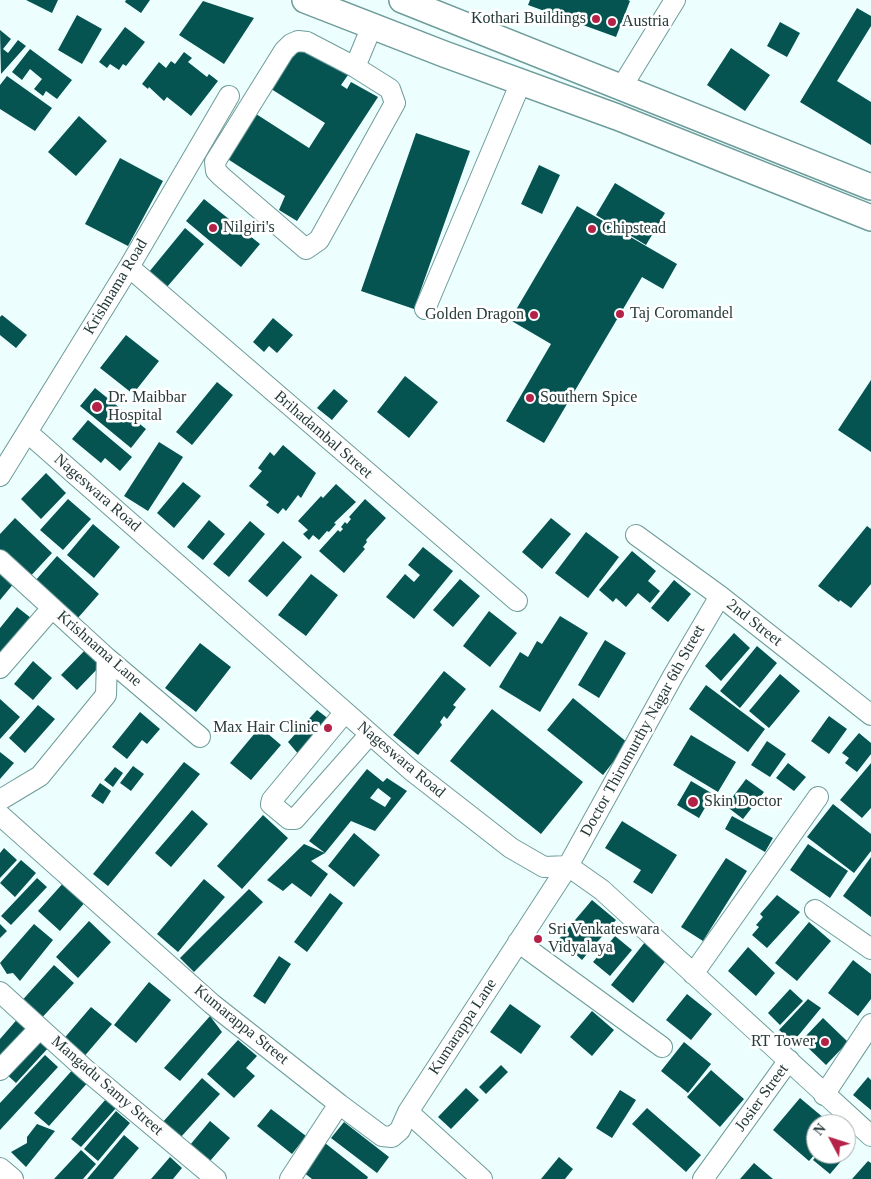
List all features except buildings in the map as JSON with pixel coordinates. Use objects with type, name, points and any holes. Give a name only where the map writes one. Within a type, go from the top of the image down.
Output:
[{"type":"main road","points":[[305,0],[330,5],[372,26],[617,117],[871,218]]},
{"type":"main road","points":[[402,0],[871,187]]},
{"type":"street","points":[[621,88],[675,0]]},
{"type":"street","points":[[355,67],[372,26]]},
{"type":"street","points":[[298,41],[308,42],[355,67],[390,89],[395,103],[319,240],[306,249],[222,177],[216,171],[215,162],[291,44],[298,41]]},
{"type":"street","points":[[425,310],[521,82]]},
{"type":"street","name":"Krishnama Road","points":[[0,476],[129,267],[229,96]]},
{"type":"street","name":"Brihadambal Street","points":[[129,267],[517,602]]},
{"type":"street","name":"Nageswara Road","points":[[27,432],[411,770],[511,848],[544,866],[568,866]]},
{"type":"street","name":"2nd Street","points":[[636,535],[720,596],[871,715]]},
{"type":"street","name":"Krishnama Lane","points":[[0,560],[107,658],[200,737]]},
{"type":"street","name":"Doctor Thirumurthy Nagar 6th Street","points":[[568,866],[673,676],[720,596]]},
{"type":"street","points":[[0,668],[52,608]]},
{"type":"street","points":[[0,800],[40,776],[106,696],[107,658]]},
{"type":"street","points":[[345,712],[272,800],[271,804],[289,819],[296,819],[370,734]]},
{"type":"street","points":[[693,974],[818,797]]},
{"type":"street","name":"Kumarappa Street","points":[[0,815],[212,1004],[382,1136],[392,1137],[400,1130],[408,1112]]},
{"type":"street","points":[[568,866],[602,890],[789,1060]]},
{"type":"street","name":"Kumarappa Lane","points":[[408,1112],[568,866]]},
{"type":"street","points":[[814,910],[871,949]]},
{"type":"street","points":[[518,942],[662,1047]]},
{"type":"street","name":"Mangadu Samy Street","points":[[0,992],[216,1179]]},
{"type":"street","points":[[824,1095],[871,1024]]},
{"type":"street","points":[[0,1070],[40,1028]]},
{"type":"street","name":"Josier Street","points":[[707,1178],[789,1060],[824,1095],[871,1136]]},
{"type":"street","points":[[290,1179],[339,1104]]},
{"type":"street","points":[[408,1112],[482,1179]]},
{"type":"street","points":[[0,1168],[14,1179]]},
{"type":"place","name":"Kothari Buildings","points":[[596,19]]},
{"type":"place","name":"Austria","points":[[612,22]]},
{"type":"place","name":"Nilgiri's","points":[[213,228]]},
{"type":"place","name":"Chipstead","points":[[592,229]]},
{"type":"place","name":"Taj Coromandel","points":[[620,314]]},
{"type":"place","name":"Golden Dragon","points":[[534,315]]},
{"type":"place","name":"Southern Spice","points":[[530,398]]},
{"type":"place","name":"Dr. Maibbar Hospital","points":[[97,407]]},
{"type":"place","name":"Max Hair Clinic","points":[[328,728]]},
{"type":"place","name":"Skin Doctor","points":[[693,802]]},
{"type":"place","name":"Sri Venkateswara Vidyalaya","points":[[538,939]]},
{"type":"place","name":"RT Tower","points":[[825,1042]]}]
